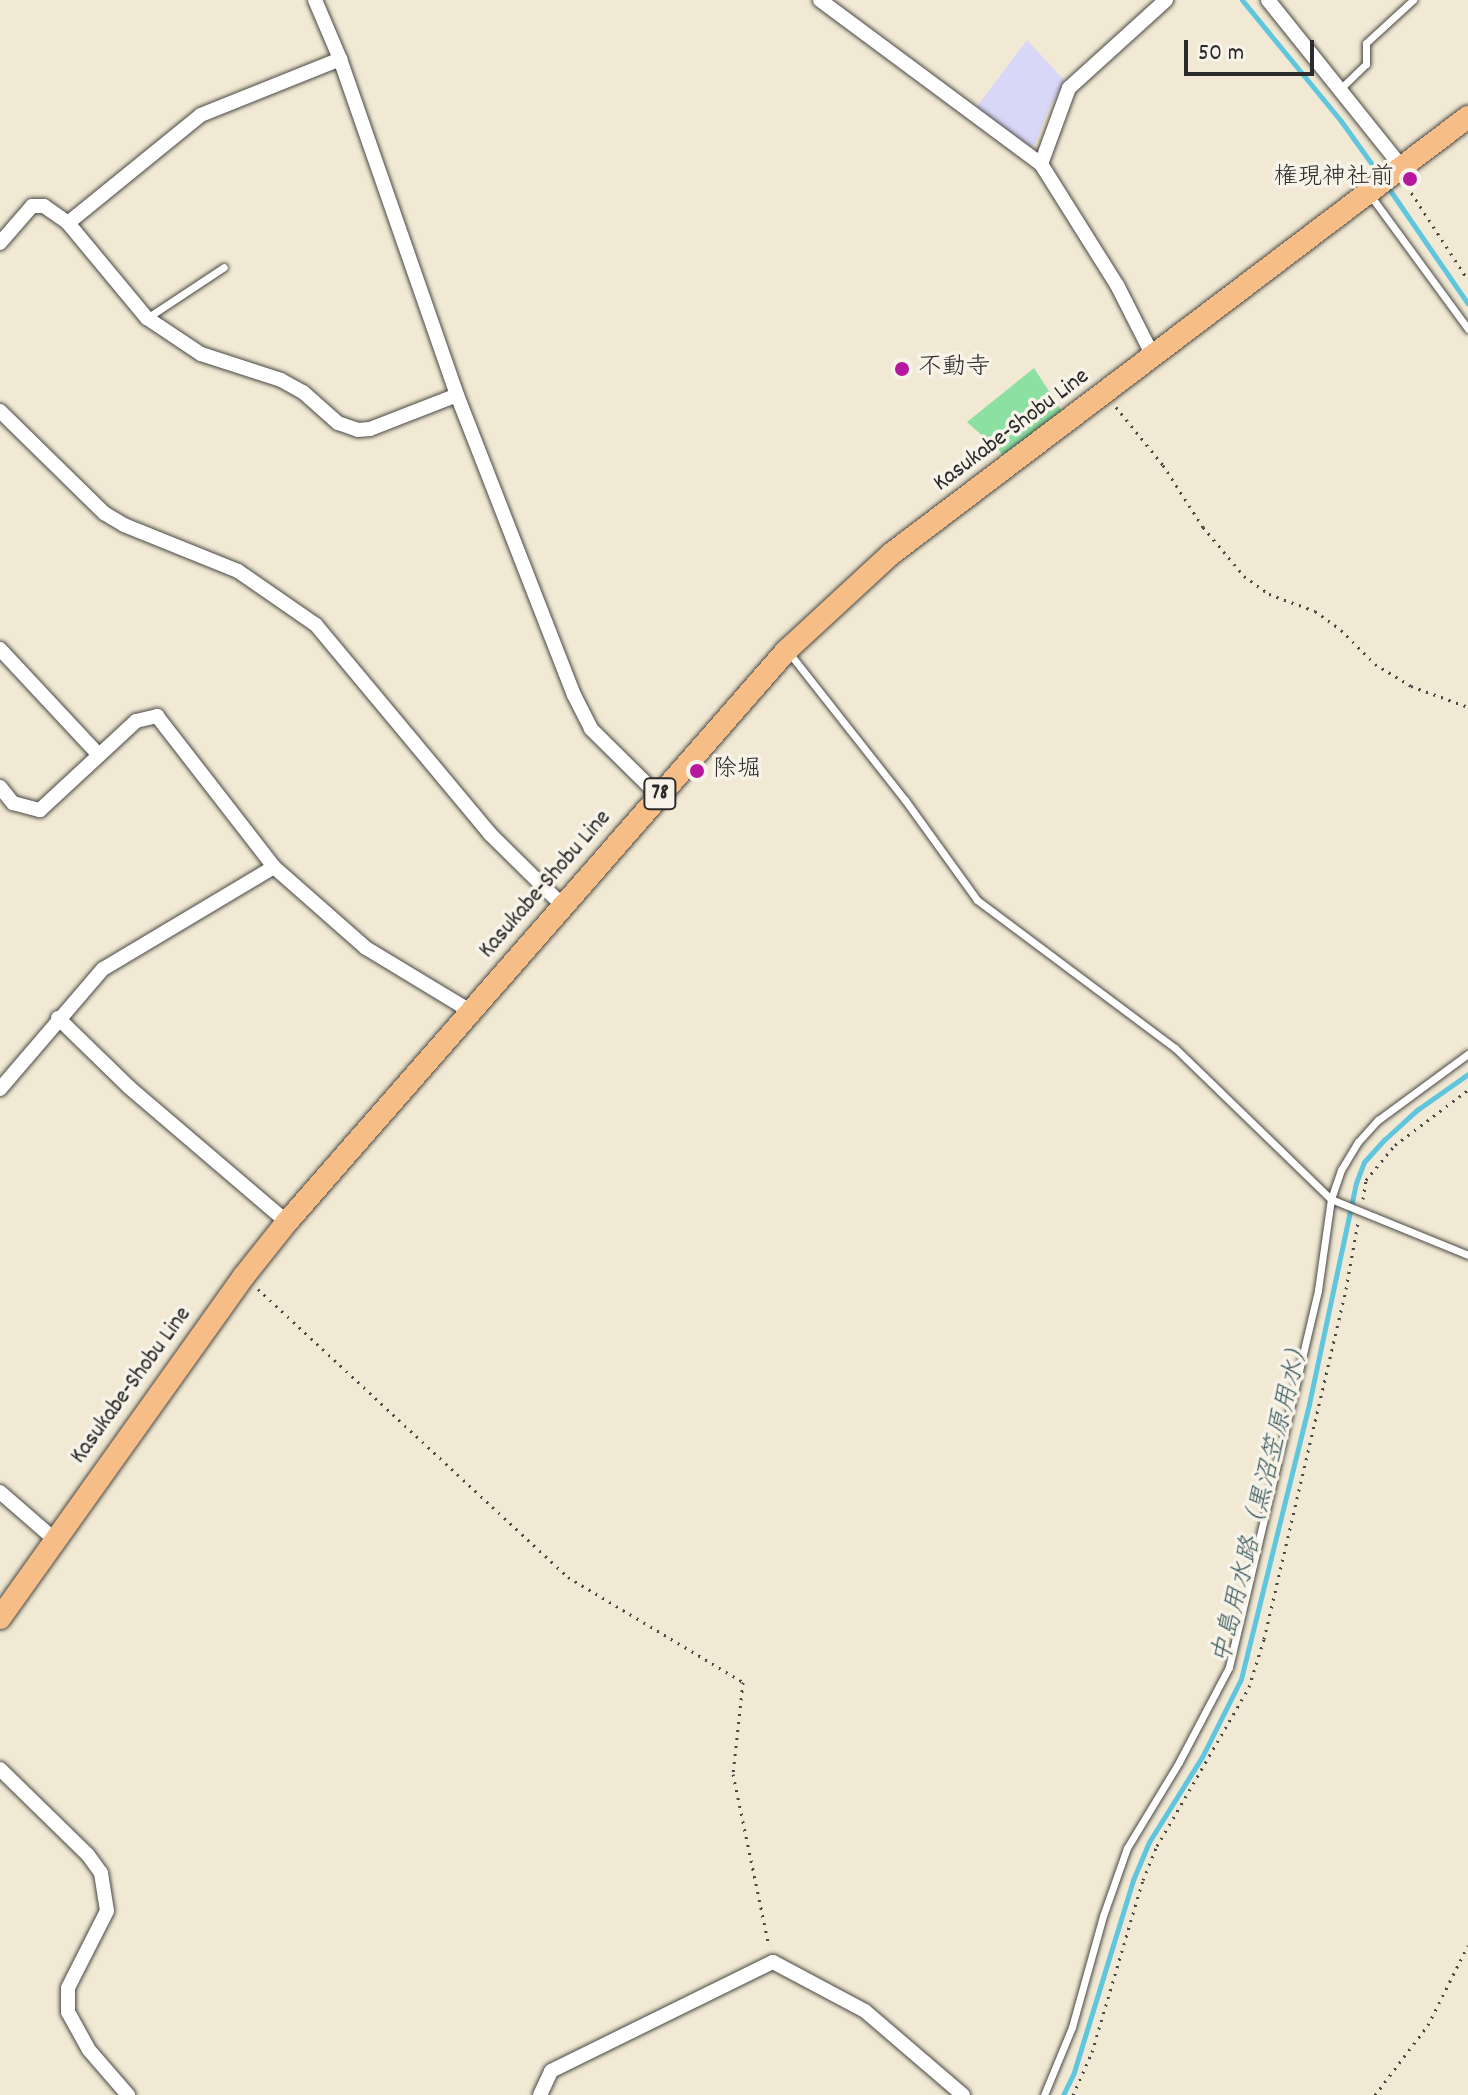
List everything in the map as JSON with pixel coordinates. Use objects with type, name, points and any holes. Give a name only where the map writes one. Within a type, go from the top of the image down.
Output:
[{"type":"main road","name":"Kasukabe-Shobu Line","points":[[0,1618],[244,1276],[287,1222],[787,650],[839,598],[891,554],[1468,117]]},
{"type":"street","points":[[315,0],[340,59],[512,543],[591,729],[659,796]]},
{"type":"street","points":[[820,0],[1041,164],[1117,285],[1153,356]]},
{"type":"street","points":[[1041,164],[1047,140],[1069,88],[1166,0]]},
{"type":"street","points":[[1268,0],[1399,169]]},
{"type":"street","points":[[68,223],[201,115],[340,59]]},
{"type":"street","points":[[0,243],[32,206],[44,206],[68,223],[147,318],[201,354],[281,380],[303,392],[338,423],[358,430],[370,429],[457,395]]},
{"type":"street","points":[[0,411],[104,513],[124,525],[238,571],[316,625],[490,834],[562,905]]},
{"type":"street","points":[[0,649],[99,755]]},
{"type":"street","points":[[0,787],[13,803],[40,810],[136,721],[157,716],[274,867],[366,948],[470,1011]]},
{"type":"street","points":[[0,1089],[34,1054],[58,1018],[103,969],[274,867]]},
{"type":"street","points":[[58,1018],[130,1088],[287,1222]]},
{"type":"street","points":[[0,1492],[54,1539]]},
{"type":"street","points":[[0,1769],[88,1855],[101,1873],[107,1911],[68,1988],[68,2012],[89,2050],[128,2095]]},
{"type":"street","points":[[540,2095],[551,2071],[773,1962],[865,2011],[963,2095]]},
{"type":"lane","points":[[1340,89],[1366,64],[1366,43],[1413,0]]},
{"type":"lane","points":[[1369,192],[1468,329]]},
{"type":"lane","points":[[147,318],[224,267]]},
{"type":"lane","points":[[787,650],[905,800],[977,900],[1175,1048],[1334,1200],[1359,1205],[1468,1255]]},
{"type":"lane","points":[[1044,2095],[1072,2027],[1103,1916],[1127,1848],[1179,1762],[1229,1667],[1318,1290],[1334,1200],[1346,1160],[1378,1120],[1468,1054]]},
{"type":"path","points":[[1399,169],[1468,280]]},
{"type":"path","points":[[1106,394],[1163,465],[1203,527],[1244,576],[1269,594],[1315,611],[1341,630],[1375,664],[1411,686],[1468,707]]},
{"type":"path","points":[[1359,1205],[1366,1180],[1395,1145],[1468,1090]]},
{"type":"path","points":[[244,1276],[568,1577],[743,1682],[733,1774],[773,1962]]},
{"type":"path","points":[[1375,2095],[1428,2025],[1468,1945]]},
{"type":"shaded area","points":[[1027,40],[1065,81],[1049,108],[1035,144],[1029,147],[976,108]]},
{"type":"green space","points":[[1034,368],[1065,416],[1007,458],[967,422]]},
{"type":"waterway","points":[[1242,0],[1341,121],[1379,174]]},
{"type":"waterway","points":[[1387,186],[1468,304]]},
{"type":"waterway","name":"中島用水路（黒沼笠原用水）","points":[[1063,2095],[1074,2072],[1133,1880],[1149,1842],[1202,1757],[1241,1679],[1309,1404],[1356,1183],[1364,1162],[1417,1110],[1468,1074]]},
{"type":"place","name":"権現神社前","points":[[1410,179]]},
{"type":"place","name":"不動寺","points":[[902,369]]},
{"type":"place","name":"除堀","points":[[697,771]]}]
